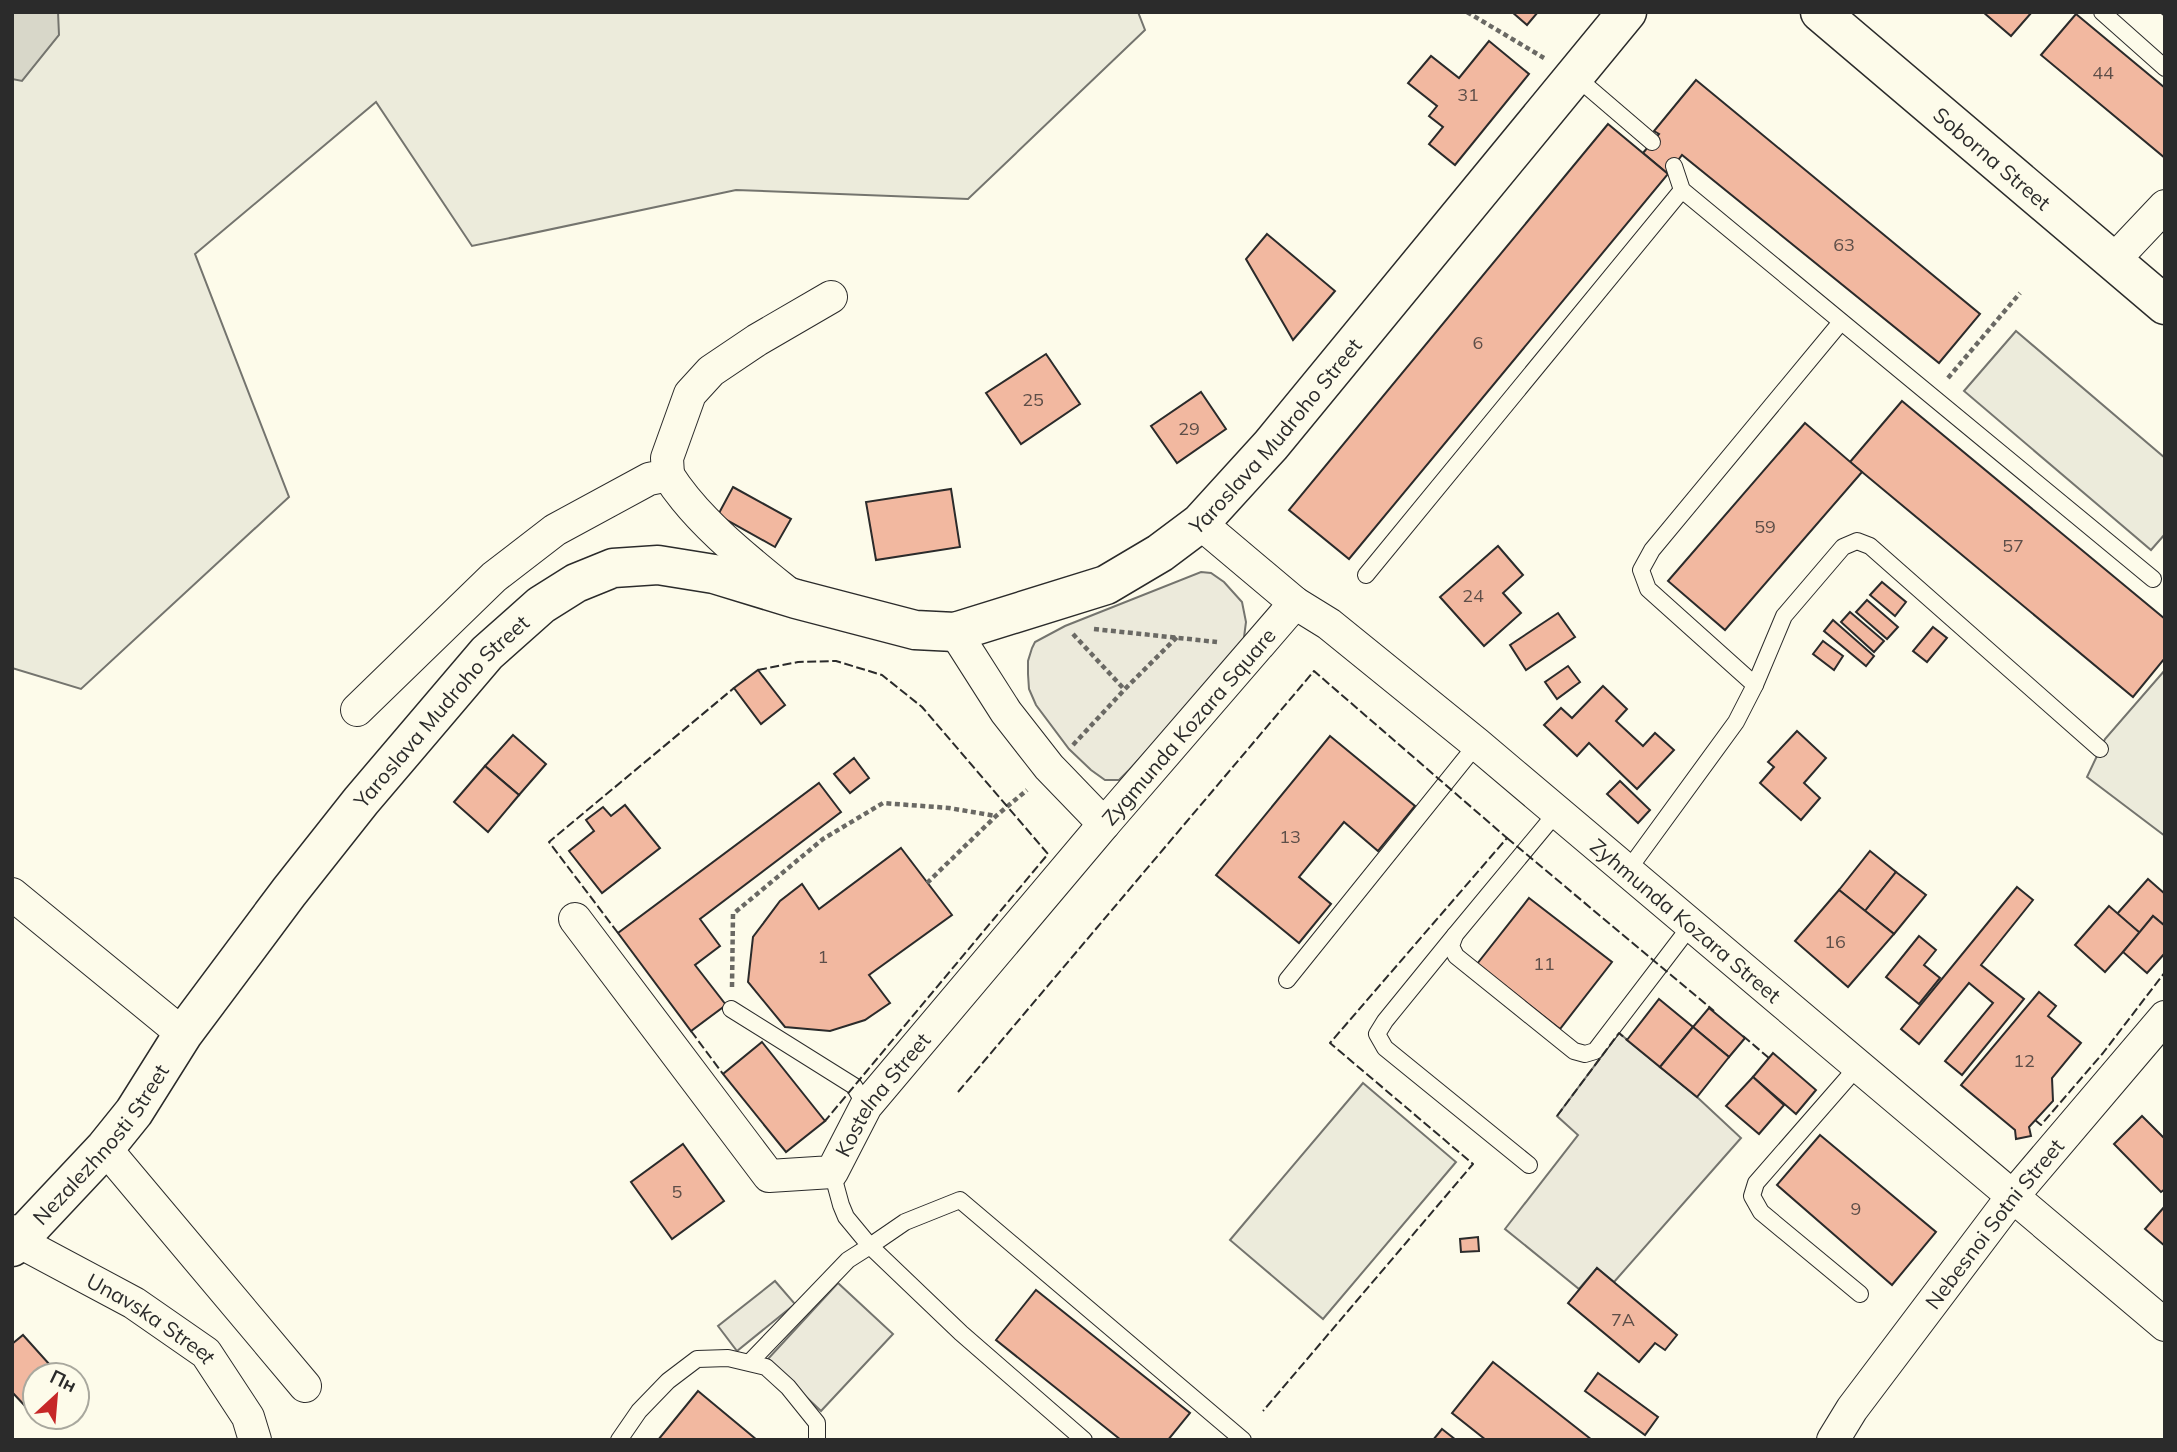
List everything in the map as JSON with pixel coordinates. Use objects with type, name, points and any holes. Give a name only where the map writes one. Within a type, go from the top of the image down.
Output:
[{"type":"street","name":"Yaroslava Mudroho Street","points":[[183,1034],[289,892],[425,724],[487,653],[541,605],[576,583],[613,568],[658,565],[714,574],[915,630],[955,632],[1106,585],[1160,553],[1200,523],[1271,445],[1561,68],[1628,12]]},
{"type":"street","name":"Soborna Street","points":[[1820,12],[2165,304]]},
{"type":"street","points":[[2113,261],[2165,206]]},
{"type":"street","points":[[357,710],[494,577],[555,530],[649,479],[668,475],[667,458],[690,394],[711,371],[757,340],[831,297]]},
{"type":"street","name":"Yaroslava Mudroho Street","points":[[668,475],[678,491],[726,540],[796,599]]},
{"type":"street","name":"Zyhmunda Kozara Street","points":[[1200,523],[1295,603],[1329,624],[1477,744],[2165,1325]]},
{"type":"street","name":"Zygmunda Kozara Square","points":[[955,632],[1006,712],[1049,768],[1104,824],[1295,603]]},
{"type":"street","name":"Kostelna Street","points":[[575,919],[769,1176],[832,1172],[866,1106],[1104,824]]},
{"type":"street","points":[[12,894],[183,1034]]},
{"type":"street","name":"Nebesnoi Sotni Street","points":[[1833,1440],[1852,1409],[2012,1197],[2165,1017]]},
{"type":"street","name":"Nezalezhnosti Street","points":[[14,1240],[106,1148],[134,1112],[183,1034]]},
{"type":"street","points":[[106,1148],[305,1386]]},
{"type":"street","name":"Unavska Street","points":[[14,1240],[134,1303],[206,1353],[248,1417],[255,1440]]},
{"type":"lane","points":[[2102,12],[2165,68]]},
{"type":"lane","points":[[1561,68],[1652,142]]},
{"type":"lane","points":[[1674,166],[1682,190],[2153,579]]},
{"type":"lane","points":[[1366,575],[1682,190]]},
{"type":"lane","points":[[1755,685],[1648,589],[1641,570],[1652,550],[1842,322]]},
{"type":"lane","points":[[1628,870],[1736,722],[1784,616],[1843,547],[1857,541],[1870,546],[2100,749]]},
{"type":"lane","points":[[1287,980],[1477,744]]},
{"type":"lane","points":[[1529,1165],[1385,1048],[1377,1034],[1556,811]]},
{"type":"lane","points":[[1455,935],[1451,946],[1456,956],[1574,1051],[1585,1054],[1594,1051],[1692,924]]},
{"type":"lane","points":[[731,1009],[854,1086],[866,1106]]},
{"type":"lane","points":[[1859,1065],[1756,1183],[1752,1196],[1760,1212],[1860,1294]]},
{"type":"lane","points":[[832,1172],[846,1217],[870,1246],[961,1333],[1084,1440]]},
{"type":"lane","points":[[750,1362],[848,1260],[905,1222],[960,1200],[1243,1440]]},
{"type":"lane","points":[[619,1440],[639,1411],[668,1381],[697,1359],[728,1358],[766,1367],[804,1405],[817,1423],[817,1440]]},
{"type":"path","points":[[1467,12],[1561,68]]},
{"type":"path","points":[[1933,396],[2020,293]]},
{"type":"path","points":[[1065,626],[1125,689]]},
{"type":"path","points":[[1090,628],[1224,642]]},
{"type":"path","points":[[731,1009],[733,915],[823,839],[883,803],[948,808],[996,817]]},
{"type":"shaded area","points":[[12,12],[1138,12],[1145,30],[968,199],[736,190],[472,246],[376,102],[195,254],[289,497],[81,689],[12,668]]},
{"type":"shaded area","points":[[12,12],[58,12],[59,35],[22,81],[12,79]]},
{"type":"shaded area","points":[[2016,331],[2165,458],[2165,534],[2151,550],[1964,391]]},
{"type":"shaded area","points":[[1201,572],[1211,573],[1224,582],[1242,602],[1246,622],[1243,645],[1119,780],[1105,780],[1069,749],[1036,705],[1029,689],[1028,661],[1032,648],[1035,642],[1065,626]]},
{"type":"shaded area","points":[[2165,670],[2165,836],[2087,777],[2105,739]]},
{"type":"shaded area","points":[[1619,1033],[1697,1097],[1741,1138],[1614,1282],[1597,1268],[1579,1289],[1505,1229],[1578,1135],[1557,1116]]},
{"type":"shaded area","points":[[1363,1083],[1456,1162],[1323,1319],[1230,1240]]},
{"type":"shaded area","points":[[775,1281],[795,1304],[737,1351],[718,1326]]},
{"type":"shaded area","points":[[838,1283],[893,1334],[821,1411],[767,1360]]},
{"type":"building","points":[[1512,12],[1538,12],[1527,25]]},
{"type":"building","points":[[1983,12],[2032,12],[2011,36]]},
{"type":"building","points":[[2076,14],[2165,88],[2165,158],[2041,55]]},
{"type":"building","points":[[1489,41],[1529,74],[1455,165],[1429,144],[1443,127],[1429,116],[1437,106],[1408,83],[1431,56],[1459,78]]},
{"type":"building","points":[[1696,80],[1980,314],[1939,363],[1682,155],[1668,174],[1643,153],[1659,134],[1654,131]]},
{"type":"building","points":[[1608,124],[1668,174],[1349,559],[1289,510]]},
{"type":"building","points":[[1267,234],[1335,291],[1293,340],[1246,259]]},
{"type":"building","points":[[1046,354],[1080,404],[1021,444],[986,393]]},
{"type":"building","points":[[1201,392],[1226,429],[1177,463],[1151,426]]},
{"type":"building","points":[[1902,401],[2165,619],[2165,658],[2133,697],[1850,462]]},
{"type":"building","points":[[1805,423],[1862,472],[1725,630],[1668,581]]},
{"type":"building","points":[[733,487],[791,519],[775,547],[718,515]]},
{"type":"building","points":[[951,489],[960,547],[876,560],[866,502]]},
{"type":"building","points":[[1498,546],[1523,575],[1503,593],[1521,613],[1484,646],[1440,597]]},
{"type":"building","points":[[1882,582],[1906,602],[1895,616],[1870,595]]},
{"type":"building","points":[[1867,600],[1898,627],[1887,639],[1856,612]]},
{"type":"building","points":[[1850,612],[1884,641],[1874,652],[1841,622]]},
{"type":"building","points":[[1558,613],[1575,637],[1526,670],[1510,645]]},
{"type":"building","points":[[1833,620],[1874,656],[1866,666],[1824,631]]},
{"type":"building","points":[[1933,627],[1947,638],[1927,662],[1913,651]]},
{"type":"building","points":[[1823,641],[1843,656],[1834,670],[1813,654]]},
{"type":"building","points":[[1568,666],[1580,682],[1557,699],[1545,682]]},
{"type":"building","points":[[758,670],[785,705],[761,724],[734,688]]},
{"type":"building","points":[[1603,686],[1627,709],[1616,721],[1643,746],[1655,733],[1674,750],[1637,789],[1589,743],[1577,756],[1544,725],[1561,708],[1572,718]]},
{"type":"building","points":[[1797,731],[1826,758],[1804,783],[1820,798],[1801,820],[1760,783],[1774,767],[1768,762]]},
{"type":"building","points":[[513,735],[546,764],[519,795],[485,766]]},
{"type":"building","points":[[1330,736],[1415,806],[1378,851],[1344,822],[1299,877],[1331,904],[1299,943],[1216,875]]},
{"type":"building","points":[[854,758],[869,778],[850,793],[834,774]]},
{"type":"building","points":[[485,766],[519,795],[488,832],[454,802]]},
{"type":"building","points":[[1620,781],[1650,810],[1638,823],[1607,794]]},
{"type":"building","points":[[819,783],[841,812],[700,919],[720,946],[695,965],[726,1005],[691,1031],[618,933]]},
{"type":"building","points":[[625,805],[660,848],[602,893],[569,851],[594,831],[586,820],[603,807],[611,816]]},
{"type":"building","points":[[901,848],[952,915],[869,975],[890,1003],[865,1020],[830,1031],[785,1027],[748,982],[753,937],[780,901],[802,884],[819,909]]},
{"type":"building","points":[[1870,851],[1896,872],[1865,911],[1839,890]]},
{"type":"building","points":[[1896,872],[1926,895],[1894,934],[1865,911]]},
{"type":"building","points":[[2148,879],[2165,894],[2165,926],[2153,916],[2140,933],[2117,914]]},
{"type":"building","points":[[2017,887],[2033,900],[1981,965],[2024,999],[1962,1075],[1945,1061],[1993,1003],[1969,983],[1919,1044],[1901,1029]]},
{"type":"building","points":[[1839,890],[1894,934],[1848,987],[1795,941]]},
{"type":"building","points":[[1529,898],[1612,962],[1560,1029],[1477,964]]},
{"type":"building","points":[[2109,906],[2140,933],[2105,972],[2075,945]]},
{"type":"building","points":[[2153,916],[2165,926],[2165,953],[2147,973],[2123,952]]},
{"type":"building","points":[[1919,936],[1936,950],[1924,965],[1940,978],[1919,1004],[1886,977]]},
{"type":"building","points":[[2039,992],[2056,1006],[2048,1016],[2081,1043],[2052,1078],[2053,1101],[2029,1127],[2031,1136],[2016,1139],[2015,1130],[1961,1085]]},
{"type":"building","points":[[1659,999],[1693,1027],[1660,1067],[1627,1040]]},
{"type":"building","points":[[1709,1008],[1745,1038],[1729,1057],[1693,1027]]},
{"type":"building","points":[[1693,1027],[1729,1057],[1697,1097],[1660,1067]]},
{"type":"building","points":[[762,1042],[825,1121],[786,1152],[723,1074]]},
{"type":"building","points":[[1773,1053],[1816,1090],[1796,1114],[1753,1077]]},
{"type":"building","points":[[1753,1077],[1784,1105],[1759,1134],[1726,1106]]},
{"type":"building","points":[[2142,1116],[2165,1139],[2165,1189],[2161,1192],[2114,1144]]},
{"type":"building","points":[[1820,1135],[1936,1232],[1892,1285],[1777,1185]]},
{"type":"building","points":[[683,1144],[724,1201],[672,1239],[631,1182]]},
{"type":"building","points":[[2165,1206],[2165,1246],[2145,1229]]},
{"type":"building","points":[[1478,1237],[1479,1251],[1461,1252],[1460,1239]]},
{"type":"building","points":[[1597,1268],[1677,1335],[1665,1350],[1655,1343],[1639,1362],[1568,1303]]},
{"type":"building","points":[[1036,1290],[1190,1413],[1168,1440],[1121,1440],[996,1340]]},
{"type":"building","points":[[23,1335],[46,1361],[21,1361],[21,1402],[12,1392],[12,1344]]},
{"type":"building","points":[[1493,1362],[1592,1440],[1486,1440],[1452,1413]]},
{"type":"building","points":[[1598,1373],[1658,1417],[1645,1435],[1585,1391]]},
{"type":"building","points":[[698,1391],[757,1440],[658,1440]]},
{"type":"building","points":[[1442,1429],[1456,1440],[1433,1440]]},
{"type":"fence","points":[[2160,12],[2165,16]]},
{"type":"fence","points":[[758,670],[798,662],[836,661],[882,675],[922,707],[1048,854],[825,1121]]},
{"type":"fence","points":[[958,1092],[1314,671],[1507,838],[1330,1043],[1473,1164],[1263,1411]]},
{"type":"fence","points":[[618,933],[549,842],[734,688]]},
{"type":"fence","points":[[1507,838],[1714,1011]]},
{"type":"fence","points":[[2035,1120],[2041,1125],[2103,1053],[2165,972]]},
{"type":"fence","points":[[691,1031],[723,1074]]},
{"type":"fence","points":[[1557,1116],[1619,1033],[1627,1040]]},
{"type":"fence","points":[[1743,1036],[1769,1058]]}]
